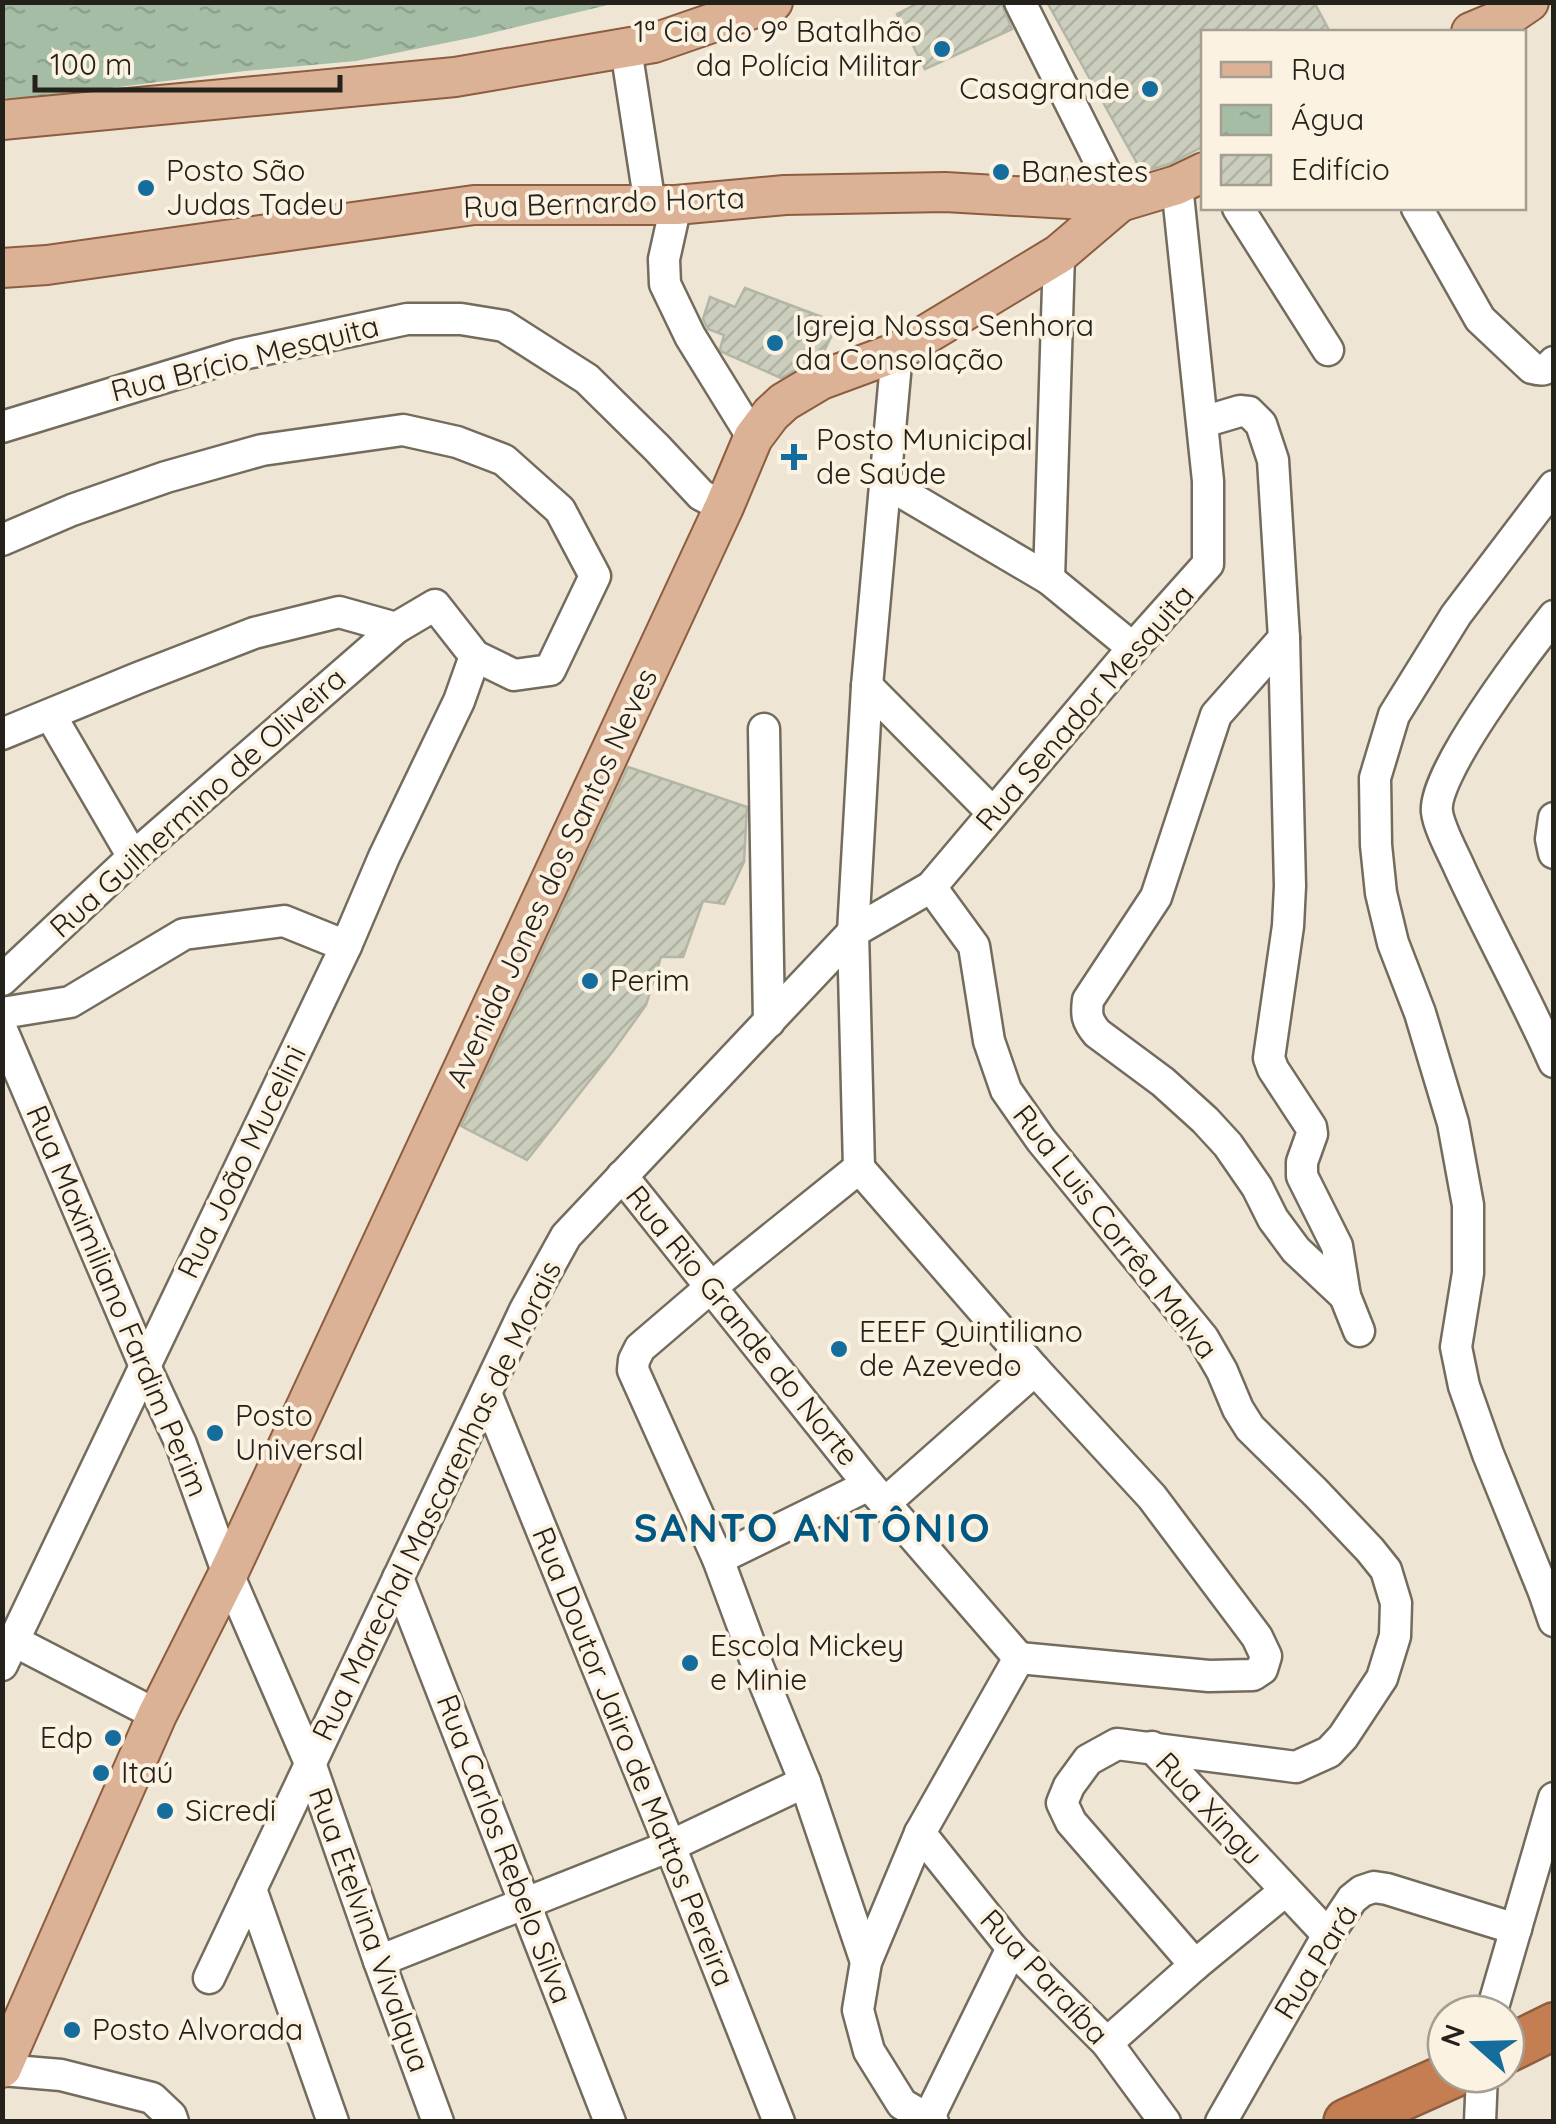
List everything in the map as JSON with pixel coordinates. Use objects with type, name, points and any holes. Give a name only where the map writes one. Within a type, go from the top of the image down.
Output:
[{"type":"highway","points":[[1347,2122],[1426,2087]]},
{"type":"main road","points":[[2,120],[455,77],[654,43],[774,2]]},
{"type":"main road","points":[[1474,30],[1512,7]]},
{"type":"main road","name":"Rua Bernardo Horta","points":[[2,268],[85,260],[474,205],[663,204],[786,195],[945,192],[1120,202],[1190,179]]},
{"type":"main road","name":"Avenida Jones dos Santos Neves","points":[[2,2069],[156,1715],[228,1574],[753,438],[784,402],[821,380],[897,352],[1059,254],[1120,202]]},
{"type":"street","points":[[1020,2],[1120,202]]},
{"type":"street","points":[[626,49],[663,204],[665,284],[683,324],[753,438]]},
{"type":"street","name":"Rua Senador Mesquita","points":[[769,1022],[853,932],[931,887],[1208,564],[1208,482],[1190,179]]},
{"type":"street","points":[[1239,210],[1328,350]]},
{"type":"street","points":[[1418,210],[1480,319],[1532,368],[1541,370],[1551,365]]},
{"type":"street","points":[[1049,579],[1059,254]]},
{"type":"street","name":"Rua Brício Mesquita","points":[[2,427],[238,355],[407,319],[461,318],[504,326],[587,379],[700,495],[724,506]]},
{"type":"street","points":[[897,352],[867,686],[853,932],[859,1168],[1152,1497],[1258,1638],[1266,1656],[1262,1668],[1252,1674],[1210,1676],[1019,1658],[920,1834],[866,1962],[858,2010],[869,2051],[914,2116],[1012,1948]]},
{"type":"street","points":[[1203,422],[1240,411],[1254,415],[1273,460],[1284,638],[1290,886],[1269,1058],[1312,1127],[1302,1176],[1337,1246],[1345,1296],[1358,1331]]},
{"type":"street","points":[[2,540],[166,477],[262,450],[403,430],[457,442],[504,460],[560,510],[595,576],[550,670],[514,676],[475,656]]},
{"type":"street","points":[[886,483],[1049,579],[1133,648]]},
{"type":"street","points":[[1554,486],[1456,614],[1394,715],[1375,778],[1381,893],[1393,943],[1420,1013],[1453,1123],[1468,1205],[1468,1273],[1456,1347],[1464,1386],[1554,1622]]},
{"type":"street","name":"Rua Guilhermino de Oliveira","points":[[2,980],[133,856],[396,628],[435,605],[475,656]]},
{"type":"street","points":[[2,734],[254,633],[340,612],[396,628]]},
{"type":"street","points":[[1554,616],[1461,748],[1445,779],[1436,810],[1483,920],[1554,1062]]},
{"type":"street","points":[[1284,638],[1216,715],[1156,897],[1096,986],[1086,1014],[1097,1033],[1162,1082],[1228,1145],[1296,1250],[1345,1296]]},
{"type":"street","name":"Rua João Mucelini","points":[[11,1631],[346,946],[459,701],[475,656]]},
{"type":"street","points":[[867,686],[993,813]]},
{"type":"street","points":[[50,716],[133,856]]},
{"type":"street","points":[[764,729],[769,1022]]},
{"type":"street","points":[[1554,818],[1550,839],[1554,852]]},
{"type":"street","name":"Rua Luis Corrêa Malva","points":[[931,887],[974,946],[989,1041],[1006,1090],[1041,1140],[1203,1338],[1250,1428],[1386,1570],[1396,1603],[1395,1636],[1382,1678],[1330,1752],[1296,1767],[1152,1747]]},
{"type":"street","points":[[2,1013],[70,1002],[184,934],[284,922],[346,946]]},
{"type":"street","name":"Rua Marechal Mascarenhas de Morais","points":[[208,1978],[525,1310],[566,1236],[769,1022]]},
{"type":"street","name":"Rua Maximiliano Fardim Perim","points":[[2,1030],[181,1444],[228,1574]]},
{"type":"street","points":[[859,1168],[640,1348],[634,1370],[718,1559],[805,1782],[866,1962]]},
{"type":"street","name":"Rua Rio Grande do Norte","points":[[622,1176],[877,1494],[1019,1658]]},
{"type":"street","points":[[718,1559],[877,1494],[1035,1370]]},
{"type":"street","name":"Rua Doutor Jairo de Mattos Pereira","points":[[486,1393],[778,2122]]},
{"type":"street","name":"Rua Etelvina Vivalqua","points":[[228,1574],[310,1764],[438,2122]]},
{"type":"street","name":"Rua Carlos Rebelo Silva","points":[[398,1578],[610,2122]]},
{"type":"street","points":[[11,1631],[156,1715]]},
{"type":"street","name":"Rua Xingu","points":[[1195,1965],[1071,1822],[1062,1803],[1088,1760],[1117,1744],[1152,1747],[1328,1935]]},
{"type":"street","points":[[379,1961],[670,1846],[805,1782]]},
{"type":"street","points":[[1517,1994],[1516,1929],[1554,1798]]},
{"type":"street","name":"Rua Paraíba","points":[[920,1834],[1012,1948],[1107,2043],[1166,2122]]},
{"type":"street","name":"Rua Pará","points":[[1222,2122],[1328,1935],[1352,1899],[1362,1891],[1374,1887],[1408,1894],[1516,1929]]},
{"type":"street","points":[[251,1889],[333,2122]]},
{"type":"street","points":[[1107,2043],[1285,1891]]},
{"type":"street","points":[[2,2069],[61,2074],[152,2098],[173,2122]]},
{"type":"street","points":[[1480,2122],[1481,2094]]},
{"type":"water","points":[[2,3],[616,3],[356,61],[3,98]]},
{"type":"building","name":"1ª Cia do 9º Batalhão da Polícia Militar","points":[[920,2],[1001,2],[1012,29],[925,69],[897,14]]},
{"type":"building","name":"Casagrande","points":[[1047,2],[1314,2],[1329,30],[1201,30],[1201,148],[1142,172]]},
{"type":"building","name":"Igreja Nossa Senhora da Consolação","points":[[745,288],[838,323],[822,355],[781,378],[722,352],[724,335],[708,329],[703,319],[710,297],[735,307]]},
{"type":"building","name":"Perim","points":[[628,767],[747,807],[744,862],[724,904],[703,901],[683,957],[661,957],[646,1005],[527,1160],[461,1126]]},
{"type":"place","name":"1ª Cia do 9º Batalhão da Polícia Militar","points":[[942,49]]},
{"type":"place","name":"Casagrande","points":[[1150,89]]},
{"type":"place","name":"Banestes","points":[[1001,172]]},
{"type":"place","name":"Posto São Judas Tadeu","points":[[146,188]]},
{"type":"place","name":"Igreja Nossa Senhora da Consolação","points":[[775,343]]},
{"type":"place","name":"Posto Municipal de Saúde","points":[[794,457]]},
{"type":"place","name":"Perim","points":[[590,981]]},
{"type":"place","name":"EEEF Quintiliano de Azevedo","points":[[839,1349]]},
{"type":"place","name":"Posto Universal","points":[[215,1433]]},
{"type":"place","name":"Escola Mickey e Minie","points":[[690,1663]]},
{"type":"place","name":"Edp","points":[[113,1738]]},
{"type":"place","name":"Itaú","points":[[101,1773]]},
{"type":"place","name":"Sicredi","points":[[165,1811]]},
{"type":"place","name":"Posto Alvorada","points":[[72,2030]]},
{"type":"district","name":"SANTO ANTÔNIO","points":[[813,1528]]}]
